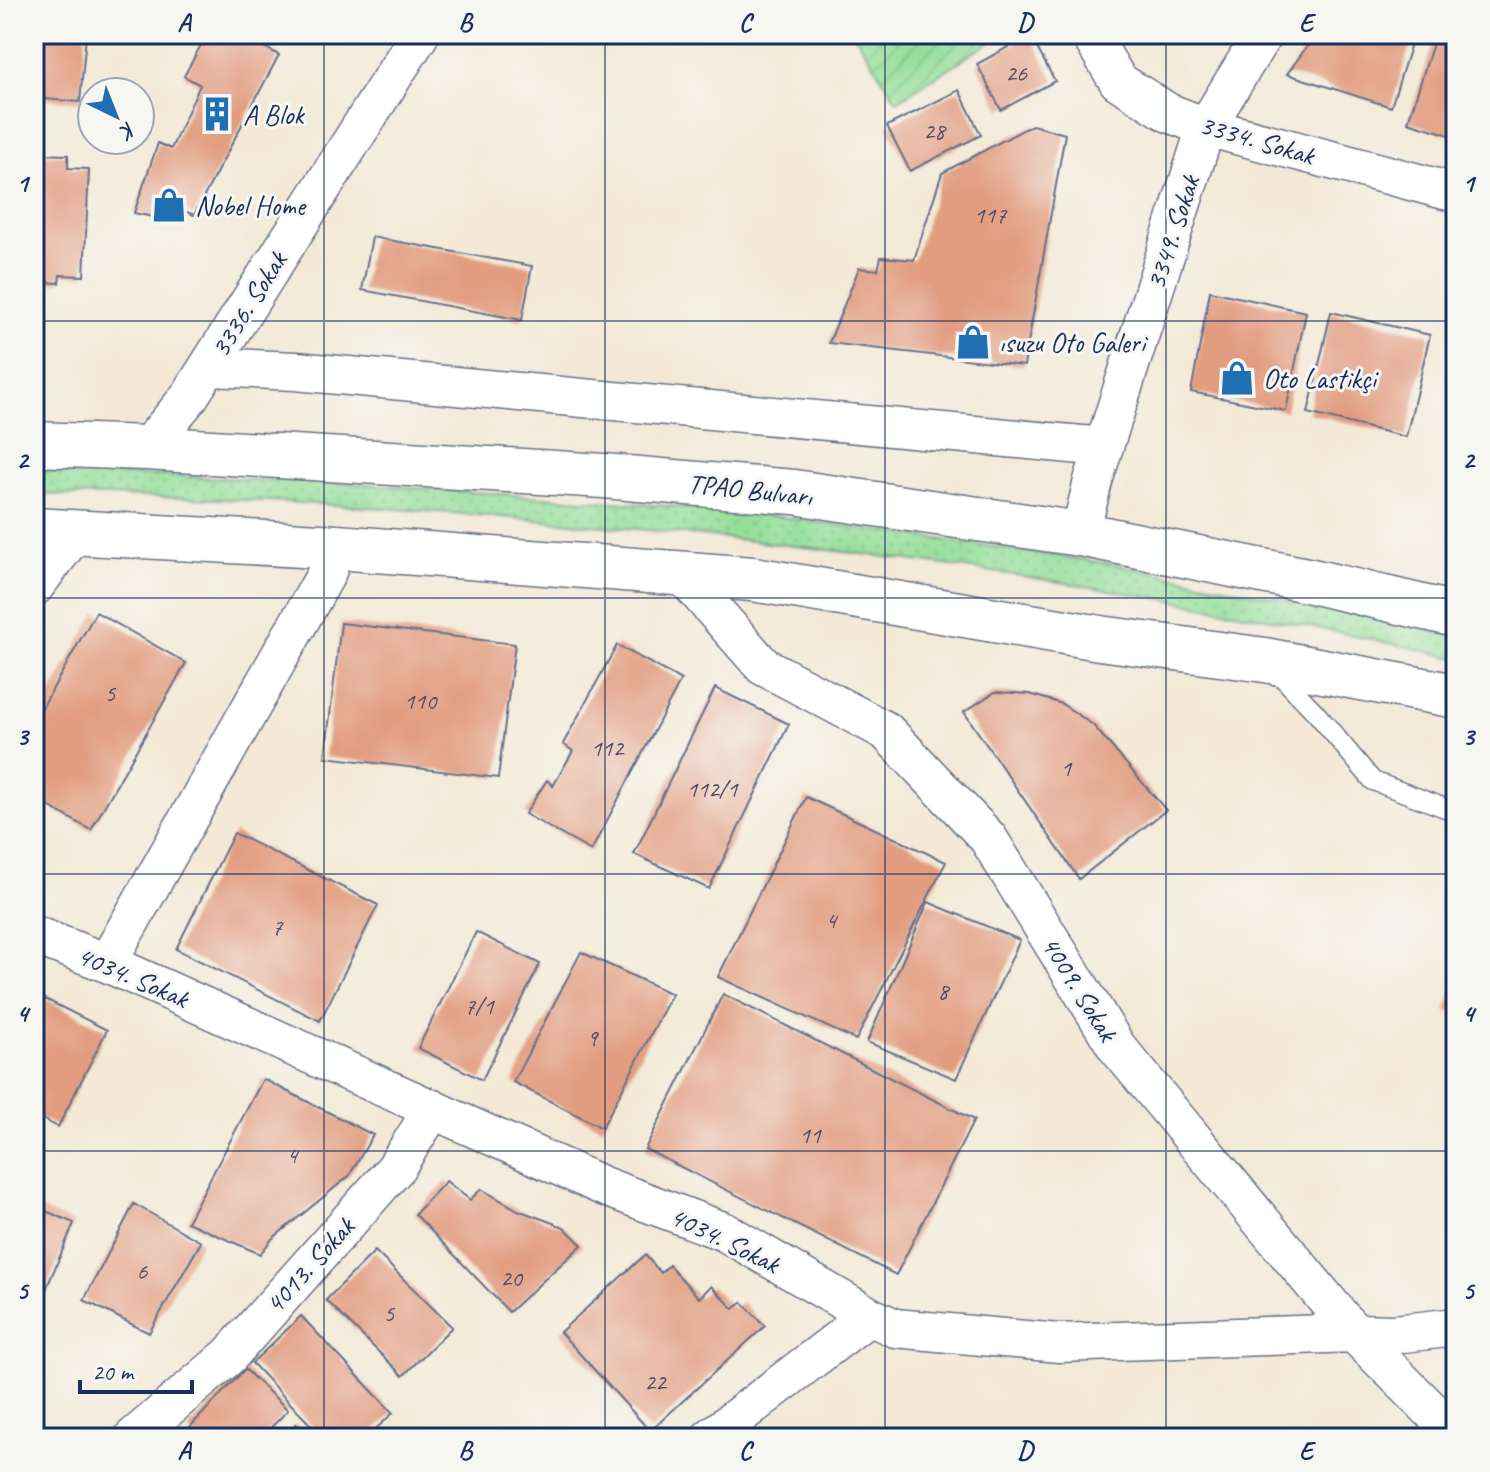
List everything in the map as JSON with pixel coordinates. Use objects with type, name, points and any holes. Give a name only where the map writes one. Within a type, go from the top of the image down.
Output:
[{"type":"highway","name":"TPAO Bulvarı","points":[[34,444],[604,476],[794,492],[1080,534],[1307,580],[1456,615]]},
{"type":"highway","points":[[34,530],[337,547],[753,579],[1100,638],[1265,660],[1456,696]]},
{"type":"street","name":"3336. Sokak","points":[[147,448],[209,367],[420,34]]},
{"type":"street","name":"3334. Sokak","points":[[1090,34],[1118,81],[1169,113],[1206,127],[1456,193]]},
{"type":"street","name":"3349. Sokak","points":[[1080,534],[1103,447],[1206,127],[1263,34]]},
{"type":"street","points":[[209,367],[359,377],[1103,447]]},
{"type":"street","points":[[34,587],[77,531]]},
{"type":"street","points":[[107,963],[325,576],[337,547]]},
{"type":"street","name":"4009. Sokak","points":[[682,574],[763,666],[886,731],[988,838],[1116,1046],[1354,1333],[1456,1435]]},
{"type":"street","name":"4034. Sokak","points":[[34,935],[107,963],[603,1186],[725,1232],[895,1328],[1059,1343],[1394,1334],[1456,1327]]},
{"type":"street","name":"4013. Sokak","points":[[133,1438],[229,1356],[395,1169],[433,1109]]},
{"type":"street","points":[[710,1438],[869,1316]]},
{"type":"lane","points":[[1265,660],[1316,713],[1373,781],[1456,812]]},
{"type":"green space","points":[[854,34],[1003,34],[897,101]]},
{"type":"green space","points":[[34,471],[348,483],[738,511],[1114,564],[1456,635],[1456,658],[1166,600],[874,556],[728,538],[433,512],[254,500],[34,494]]},
{"type":"building","points":[[34,34],[86,35],[82,76],[76,76],[76,102],[34,98]]},
{"type":"building","name":"A Blok","points":[[207,34],[240,34],[279,55],[194,215],[160,201],[153,217],[134,213],[158,143],[171,149],[200,85],[184,76]]},
{"type":"building","points":[[1316,34],[1414,34],[1391,107],[1287,74]]},
{"type":"building","points":[[1436,34],[1456,34],[1456,137],[1408,122]]},
{"type":"building","points":[[1030,35],[1055,81],[1001,110],[977,64]]},
{"type":"building","points":[[959,90],[981,135],[910,171],[887,126]]},
{"type":"building","points":[[1032,125],[1065,134],[1024,366],[829,343],[859,268],[878,270],[881,257],[914,260],[942,173]]},
{"type":"building","points":[[34,154],[68,155],[68,168],[89,169],[84,276],[60,275],[59,283],[34,282]]},
{"type":"building","points":[[372,237],[532,266],[522,320],[362,290]]},
{"type":"building","points":[[1210,291],[1306,312],[1286,411],[1191,392]]},
{"type":"building","points":[[1331,312],[1430,335],[1406,437],[1308,413]]},
{"type":"building","points":[[96,612],[186,663],[91,830],[34,798],[34,722]]},
{"type":"building","points":[[341,623],[515,644],[498,778],[325,757]]},
{"type":"building","points":[[617,645],[681,680],[591,851],[525,814],[547,780],[553,786],[573,751],[563,744]]},
{"type":"building","points":[[715,688],[789,724],[709,889],[634,854]]},
{"type":"building","points":[[995,692],[1030,694],[1062,704],[1093,725],[1166,810],[1079,879],[964,712]]},
{"type":"building","points":[[806,797],[946,862],[856,1040],[718,977]]},
{"type":"building","points":[[234,833],[378,905],[320,1021],[176,949]]},
{"type":"building","points":[[928,902],[1020,940],[956,1079],[867,1042]]},
{"type":"building","points":[[476,932],[540,964],[482,1080],[418,1048]]},
{"type":"building","points":[[581,952],[672,994],[602,1128],[513,1082]]},
{"type":"building","points":[[1456,981],[1456,1014],[1446,1011]]},
{"type":"building","points":[[723,994],[974,1120],[896,1275],[645,1149]]},
{"type":"building","points":[[45,999],[107,1030],[58,1127],[34,1115],[34,1020]]},
{"type":"building","points":[[263,1079],[373,1135],[349,1176],[272,1239],[260,1254],[187,1222]]},
{"type":"building","points":[[446,1181],[470,1200],[481,1189],[518,1210],[564,1227],[582,1245],[509,1312],[415,1214]]},
{"type":"building","points":[[134,1204],[201,1242],[149,1333],[84,1300]]},
{"type":"building","points":[[34,1206],[74,1223],[34,1318]]},
{"type":"building","points":[[375,1251],[452,1327],[403,1376],[326,1300]]},
{"type":"building","points":[[645,1255],[661,1273],[669,1265],[699,1298],[711,1286],[734,1309],[742,1302],[765,1326],[650,1431],[560,1332]]},
{"type":"building","points":[[301,1316],[393,1413],[366,1438],[323,1438],[252,1363]]},
{"type":"building","points":[[245,1369],[288,1410],[261,1438],[197,1438],[188,1429]]},
{"type":"building","points":[[296,1424],[310,1438],[283,1438]]},
{"type":"place","name":"A Blok","points":[[217,114]]},
{"type":"place","name":"Nobel Home","points":[[169,205]]},
{"type":"place","name":"ısuzu Oto Galeri","points":[[973,342]]},
{"type":"place","name":"Oto Lastikçi","points":[[1237,378]]}]
